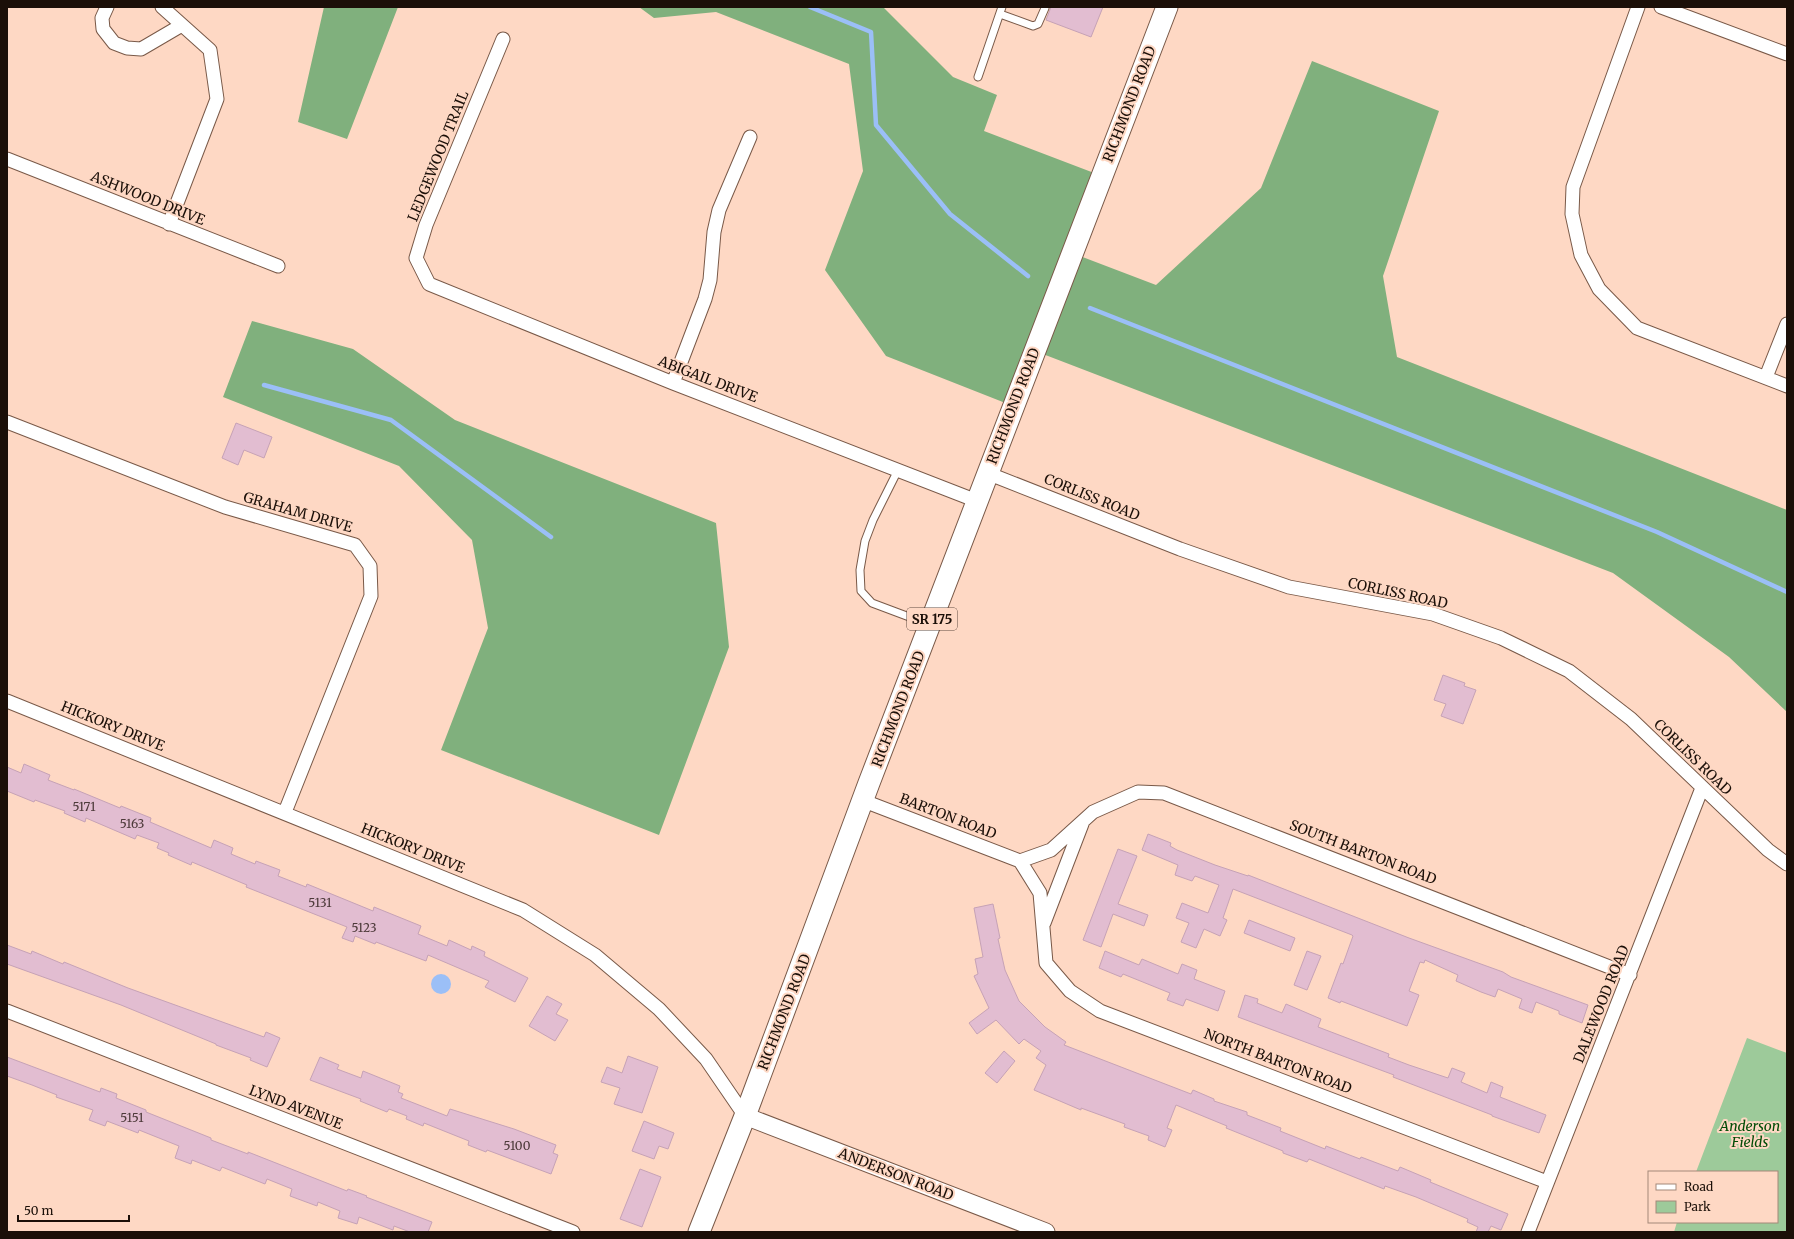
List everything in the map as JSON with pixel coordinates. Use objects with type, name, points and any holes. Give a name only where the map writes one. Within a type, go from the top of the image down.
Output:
[{"type":"main road","name":"RICHMOND ROAD","points":[[699,1232],[745,1116],[976,501],[1167,7]]},
{"type":"street","points":[[108,7],[102,18],[103,29],[114,43],[127,48],[141,49],[182,25]]},
{"type":"street","points":[[162,7],[210,50],[217,99],[169,224]]},
{"type":"street","points":[[1638,7],[1573,187],[1572,214],[1581,255],[1599,289],[1637,328],[1787,386]]},
{"type":"street","points":[[1661,7],[1787,54]]},
{"type":"street","name":"LEDGEWOOD TRAIL","points":[[429,284],[416,258],[426,225],[503,39]]},
{"type":"street","points":[[673,383],[705,299],[710,280],[714,232],[719,210],[750,137]]},
{"type":"street","name":"ASHWOOD DRIVE","points":[[7,159],[278,266]]},
{"type":"street","name":"ABIGAIL DRIVE","points":[[429,284],[673,383],[976,501]]},
{"type":"street","points":[[1766,378],[1787,324]]},
{"type":"street","name":"GRAHAM DRIVE","points":[[7,422],[225,508],[354,545],[370,566],[371,596],[285,812]]},
{"type":"street","name":"CORLISS ROAD","points":[[987,473],[1180,549],[1289,587],[1433,614],[1501,638],[1569,671],[1631,719],[1768,850],[1787,864]]},
{"type":"street","name":"HICKORY DRIVE","points":[[7,701],[285,812],[523,910],[595,955],[659,1009],[706,1059],[745,1116]]},
{"type":"street","name":"DALEWOOD ROAD","points":[[1528,1232],[1702,788]]},
{"type":"street","name":"SOUTH BARTON ROAD","points":[[1020,861],[1051,850],[1093,812],[1138,792],[1164,793],[1630,975]]},
{"type":"street","name":"BARTON ROAD","points":[[864,801],[1020,861]]},
{"type":"street","name":"NORTH BARTON ROAD","points":[[1043,925],[1084,820]]},
{"type":"street","name":"NORTH BARTON ROAD","points":[[1020,861],[1040,893],[1046,964],[1070,991],[1100,1011],[1547,1182]]},
{"type":"street","name":"LYND AVENUE","points":[[7,1011],[573,1232]]},
{"type":"street","name":"ANDERSON ROAD","points":[[745,1116],[1046,1232]]},
{"type":"lane","points":[[978,78],[1001,10],[1033,26],[1038,24],[1045,8]]},
{"type":"lane","points":[[898,470],[872,520],[865,541],[860,570],[861,591],[872,603],[930,624]]},
{"type":"green space","points":[[324,7],[398,7],[347,139],[298,122]]},
{"type":"green space","points":[[639,7],[883,7],[953,77],[997,95],[984,131],[1102,176],[1072,253],[1156,285],[1261,188],[1312,61],[1439,111],[1383,276],[1397,357],[1787,510],[1787,712],[1729,657],[1613,573],[1035,351],[1013,406],[886,356],[825,270],[863,171],[849,64],[716,12],[654,18]]},
{"type":"green space","points":[[252,321],[353,349],[455,420],[716,523],[729,647],[659,835],[441,750],[488,628],[472,540],[399,466],[223,397]]},
{"type":"green space","name":"Anderson Fields","points":[[1747,1038],[1787,1053],[1787,1232],[1674,1232],[1677,1223],[1778,1223],[1778,1171],[1696,1171]]},
{"type":"water","points":[[441,974],[448,977],[451,984],[448,991],[441,994],[434,991],[431,984],[434,977]]},
{"type":"building","points":[[1051,7],[1103,7],[1091,37],[1046,20]]},
{"type":"building","points":[[236,423],[272,437],[264,458],[244,450],[238,465],[222,458]]},
{"type":"building","points":[[1443,675],[1465,683],[1464,686],[1476,690],[1463,724],[1441,716],[1446,704],[1434,700]]},
{"type":"building","points":[[24,764],[50,775],[48,780],[120,808],[121,806],[151,818],[150,822],[211,848],[214,840],[233,848],[231,854],[255,864],[256,861],[280,870],[278,876],[306,887],[307,884],[373,911],[374,907],[421,926],[418,934],[447,946],[449,940],[471,950],[472,946],[485,952],[484,956],[528,978],[515,1002],[485,987],[489,981],[428,955],[426,961],[376,942],[375,944],[355,936],[353,942],[342,938],[347,927],[246,887],[247,885],[192,862],[191,865],[168,855],[169,853],[157,848],[159,843],[137,835],[135,839],[86,818],[85,822],[64,813],[65,811],[35,800],[34,802],[7,791],[7,767],[21,773]]},
{"type":"building","points":[[1148,834],[1171,843],[1170,846],[1177,850],[1215,865],[1248,875],[1409,938],[1503,972],[1511,977],[1588,1005],[1582,1023],[1559,1014],[1559,1011],[1536,1002],[1532,1013],[1519,1008],[1522,999],[1498,989],[1495,997],[1481,992],[1456,981],[1458,975],[1425,960],[1424,963],[1420,962],[1409,991],[1419,995],[1407,1026],[1341,1001],[1340,1003],[1328,998],[1353,936],[1233,889],[1223,918],[1227,920],[1220,936],[1204,929],[1196,948],[1181,942],[1189,923],[1176,918],[1182,903],[1208,913],[1219,885],[1195,876],[1192,881],[1175,875],[1178,865],[1142,850]]},
{"type":"building","points":[[1118,849],[1137,856],[1118,904],[1148,915],[1144,926],[1113,914],[1101,947],[1083,940]]},
{"type":"building","points":[[993,904],[1000,938],[998,939],[1005,970],[1019,1001],[1045,1027],[1066,1042],[1064,1045],[1191,1094],[1193,1090],[1214,1099],[1214,1101],[1247,1112],[1247,1115],[1281,1128],[1280,1131],[1325,1149],[1326,1146],[1398,1171],[1400,1167],[1431,1180],[1430,1182],[1508,1214],[1501,1230],[1491,1226],[1488,1232],[1476,1232],[1478,1227],[1467,1222],[1468,1219],[1416,1197],[1385,1186],[1384,1189],[1309,1159],[1307,1162],[1283,1153],[1283,1151],[1226,1128],[1227,1126],[1176,1105],[1167,1128],[1172,1130],[1165,1147],[1148,1140],[1149,1136],[1124,1127],[1125,1124],[1081,1108],[1081,1110],[1034,1090],[1046,1065],[1036,1058],[1041,1051],[1024,1039],[1019,1044],[996,1020],[977,1034],[969,1023],[989,1008],[974,976],[978,974],[975,959],[983,957],[974,908]]},
{"type":"building","points":[[1249,920],[1295,938],[1290,951],[1244,933]]},
{"type":"building","points":[[7,945],[31,954],[32,951],[63,964],[64,962],[128,988],[264,1037],[266,1032],[280,1038],[267,1067],[250,1060],[251,1058],[121,1005],[7,964]]},
{"type":"building","points":[[1105,951],[1139,965],[1142,959],[1178,974],[1182,964],[1197,970],[1194,979],[1225,991],[1218,1011],[1186,999],[1183,1006],[1167,1000],[1170,993],[1123,974],[1121,977],[1099,968]]},
{"type":"building","points":[[1307,951],[1321,956],[1307,990],[1294,985]]},
{"type":"building","points":[[1245,995],[1258,999],[1257,1003],[1282,1013],[1286,1004],[1321,1019],[1318,1027],[1389,1054],[1388,1057],[1409,1065],[1448,1078],[1452,1068],[1465,1073],[1461,1082],[1487,1093],[1491,1082],[1503,1087],[1500,1097],[1546,1115],[1539,1133],[1393,1077],[1394,1075],[1238,1017]]},
{"type":"building","points":[[547,996],[562,1004],[556,1014],[568,1020],[555,1041],[529,1026]]},
{"type":"building","points":[[1004,1051],[1015,1061],[997,1083],[985,1073]]},
{"type":"building","points":[[628,1056],[658,1067],[642,1113],[614,1104],[620,1088],[601,1082],[607,1067],[622,1073]]},
{"type":"building","points":[[7,1057],[100,1092],[101,1088],[117,1094],[116,1098],[146,1110],[146,1112],[211,1138],[211,1140],[248,1154],[248,1152],[347,1191],[348,1189],[367,1196],[366,1197],[432,1222],[428,1232],[410,1232],[394,1226],[393,1230],[359,1217],[357,1224],[338,1218],[340,1211],[318,1202],[317,1206],[290,1196],[292,1189],[267,1179],[265,1184],[222,1167],[220,1171],[192,1160],[191,1164],[175,1158],[179,1146],[139,1130],[138,1133],[107,1121],[105,1126],[89,1120],[93,1110],[56,1097],[57,1095],[7,1076]]},
{"type":"building","points":[[320,1057],[339,1065],[337,1069],[361,1078],[363,1071],[400,1086],[398,1092],[403,1094],[401,1098],[447,1116],[450,1109],[514,1129],[556,1145],[553,1153],[558,1155],[551,1174],[487,1150],[486,1152],[468,1145],[469,1141],[424,1123],[423,1126],[406,1119],[407,1116],[389,1109],[387,1112],[360,1101],[361,1099],[310,1080]]},
{"type":"building","points":[[644,1121],[674,1133],[668,1149],[659,1146],[654,1159],[632,1151]]},
{"type":"building","points":[[640,1169],[661,1177],[642,1227],[620,1219]]},
{"type":"waterway","points":[[810,7],[871,32],[876,125],[950,214],[1028,276]]},
{"type":"waterway","points":[[1090,308],[1657,532],[1787,592]]},
{"type":"waterway","points":[[264,385],[391,420],[551,537]]}]
